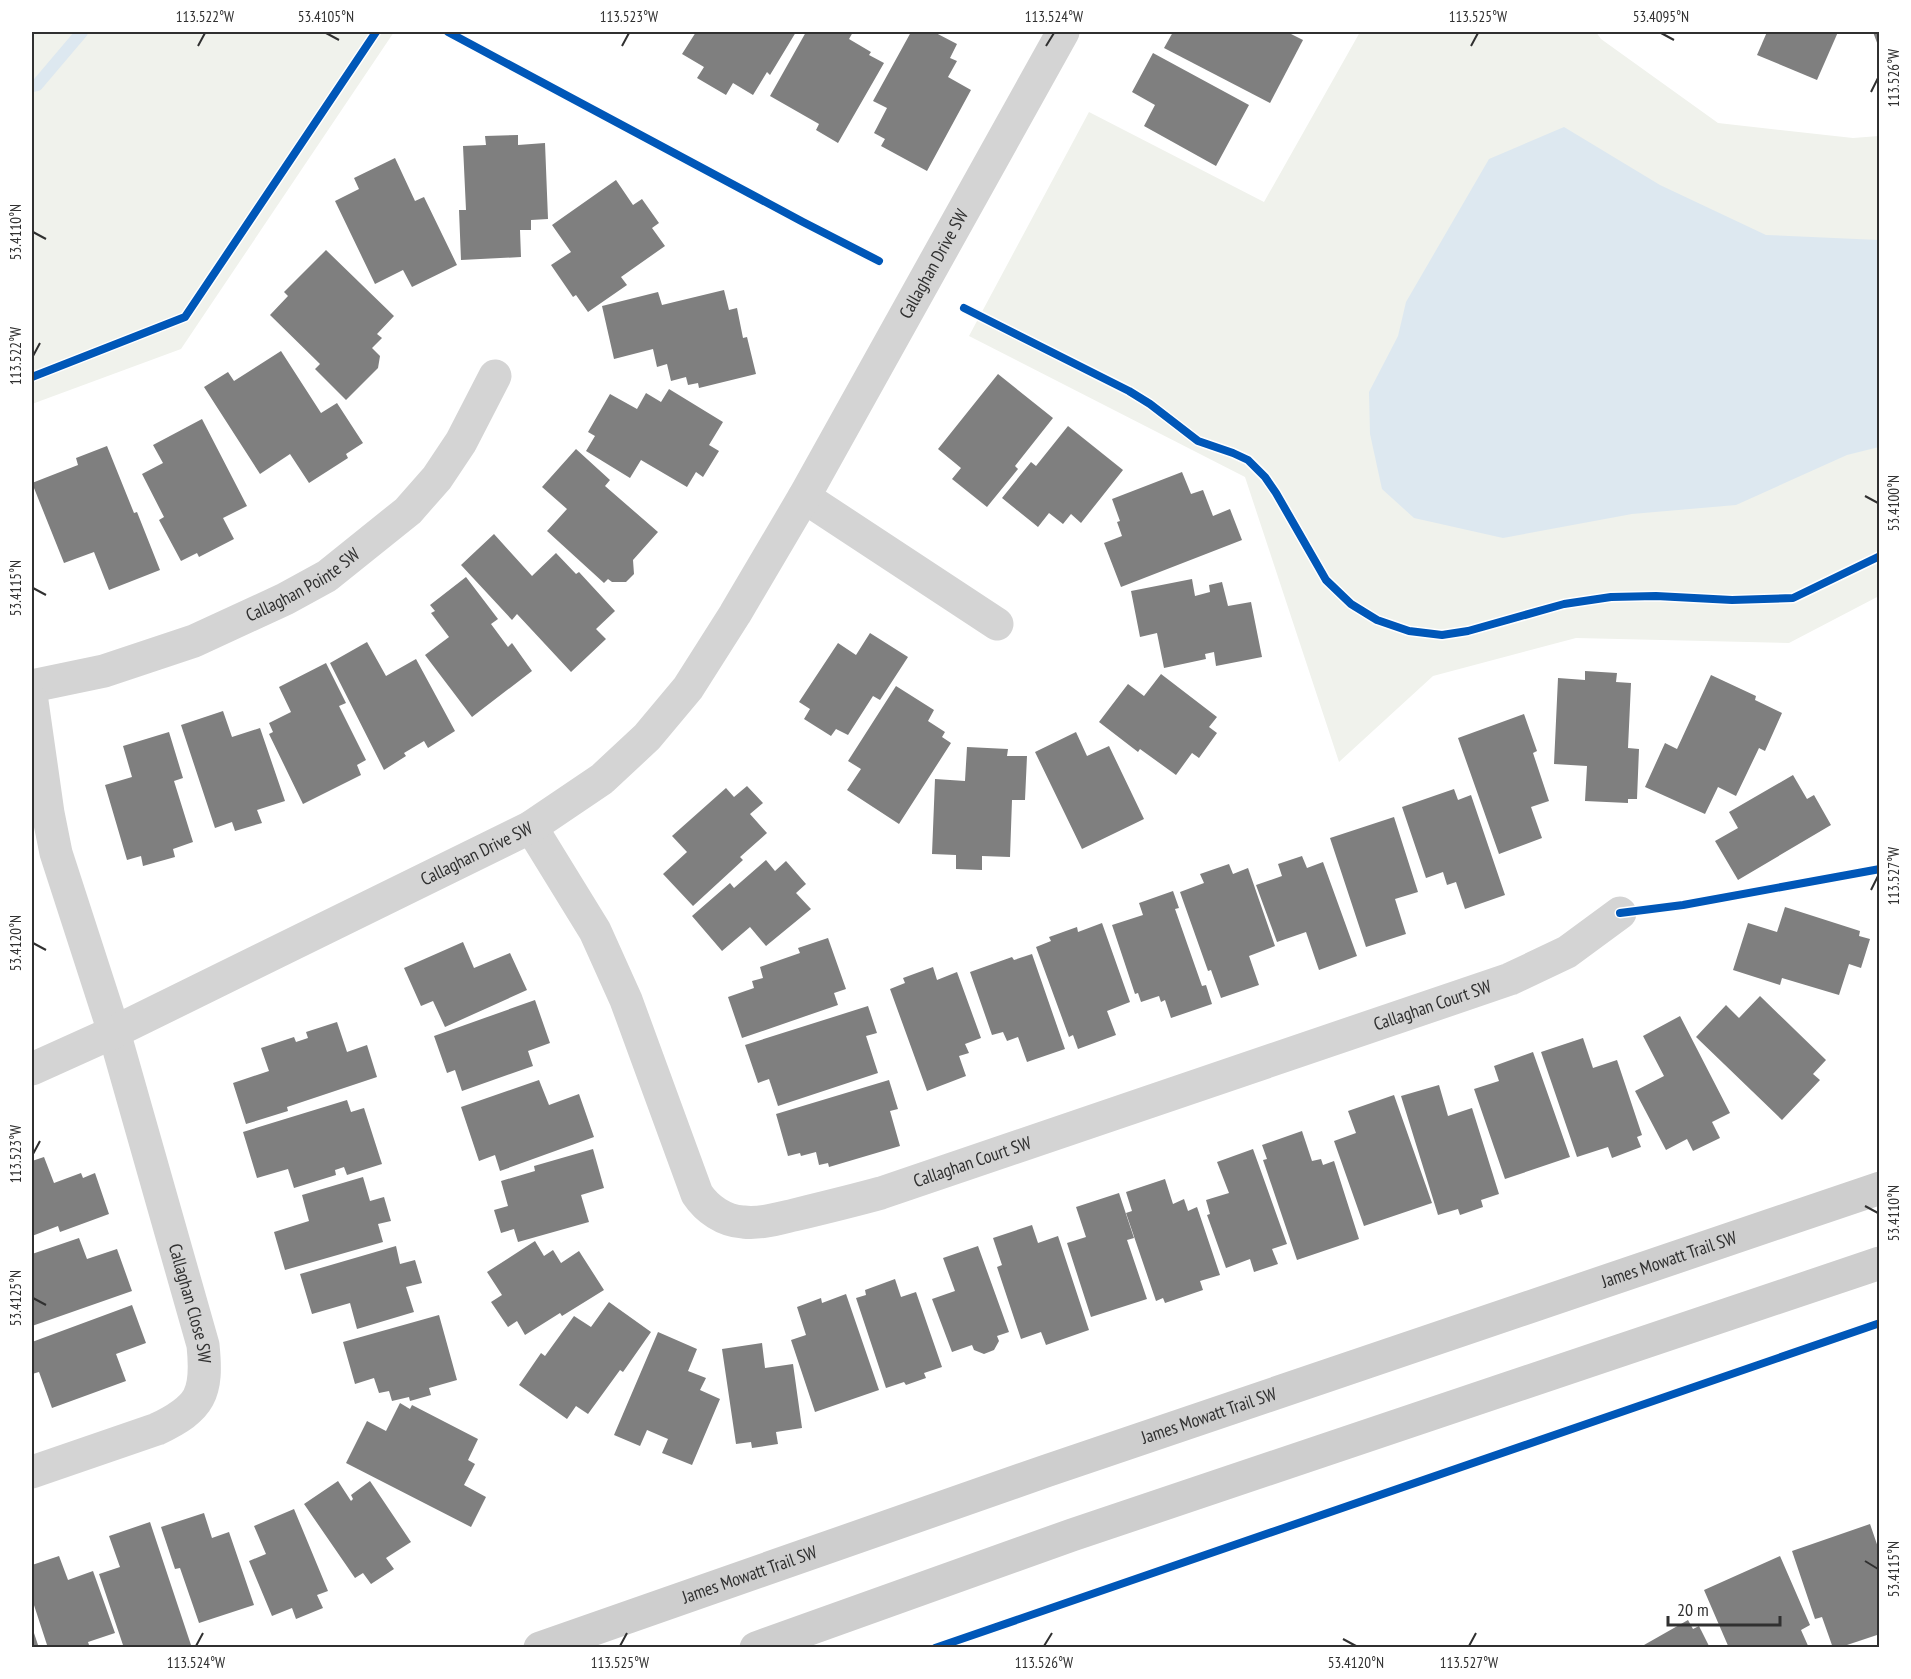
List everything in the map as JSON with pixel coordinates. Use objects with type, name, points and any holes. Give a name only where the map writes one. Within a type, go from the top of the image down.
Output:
[{"type":"main road","name":"James Mowatt Trail SW","points":[[540,1647],[1057,1467],[1880,1188]]},
{"type":"main road","points":[[756,1647],[1072,1535],[1880,1263]]},
{"type":"street","name":"Callaghan Drive SW","points":[[32,1069],[114,1032],[531,827],[602,778],[647,736],[688,688],[735,614],[804,497],[1064,32]]},
{"type":"street","name":"Callaghan Pointe SW","points":[[32,686],[104,671],[194,641],[285,599],[327,576],[408,511],[437,478],[461,442],[495,376]]},
{"type":"street","points":[[804,497],[997,624]]},
{"type":"street","points":[[32,701],[56,854],[114,1032]]},
{"type":"street","name":"Callaghan Court SW","points":[[531,827],[595,931],[626,1000],[697,1194],[706,1207],[741,1222],[762,1222],[880,1193],[1510,979],[1567,952],[1620,913]]},
{"type":"street","name":"Callaghan Close SW","points":[[32,1472],[157,1429],[176,1420],[192,1408],[201,1393],[206,1370],[203,1345],[114,1032]]},
{"type":"shaded area","points":[[32,32],[394,32],[181,349],[32,404]]},
{"type":"shaded area","points":[[1360,32],[1596,32],[1601,39],[1718,123],[1853,138],[1879,136],[1879,596],[1789,643],[1576,638],[1433,676],[1339,762],[1245,477],[969,336],[1089,112],[1264,202]]},
{"type":"shaded area","points":[[1564,127],[1660,185],[1766,235],[1879,240],[1879,447],[1847,455],[1736,505],[1632,514],[1503,538],[1414,518],[1382,489],[1370,434],[1369,392],[1398,336],[1406,302],[1489,159]]},
{"type":"building","points":[[696,32],[796,32],[770,75],[767,72],[753,95],[733,83],[726,95],[697,78],[704,67],[682,54]]},
{"type":"building","points":[[806,32],[853,32],[849,39],[871,52],[869,55],[884,63],[838,143],[816,130],[819,124],[770,96]]},
{"type":"building","points":[[911,32],[934,32],[957,44],[950,58],[957,61],[948,77],[971,90],[927,171],[881,146],[885,139],[874,133],[887,108],[873,101]]},
{"type":"building","points":[[1173,32],[1287,32],[1303,40],[1270,103],[1164,48]]},
{"type":"building","points":[[1767,32],[1838,32],[1817,80],[1757,55]]},
{"type":"building","points":[[1873,32],[1880,32],[1880,48],[1879,48]]},
{"type":"building","points":[[1153,53],[1249,105],[1216,166],[1144,126],[1155,105],[1132,92]]},
{"type":"building","points":[[518,135],[518,145],[545,143],[548,219],[531,220],[531,230],[520,230],[521,257],[461,260],[459,210],[466,210],[463,146],[486,145],[485,136]]},
{"type":"building","points":[[395,158],[415,201],[424,197],[457,265],[412,287],[403,270],[375,284],[335,201],[359,189],[354,178]]},
{"type":"building","points":[[616,180],[633,205],[642,199],[659,223],[652,228],[665,246],[621,277],[627,285],[588,312],[576,295],[573,297],[551,265],[571,252],[552,225]]},
{"type":"building","points":[[326,250],[394,316],[377,334],[382,338],[372,348],[380,356],[378,368],[346,400],[315,369],[320,364],[270,315],[288,296],[284,292]]},
{"type":"building","points":[[724,290],[729,310],[737,308],[743,338],[747,337],[756,374],[699,388],[698,383],[688,385],[686,377],[671,381],[667,364],[657,367],[653,349],[614,359],[602,306],[658,292],[662,305]]},
{"type":"building","points":[[281,351],[321,413],[337,403],[363,443],[346,454],[348,458],[309,483],[290,454],[260,474],[204,387],[228,372],[234,381]]},
{"type":"building","points":[[998,374],[1053,418],[1015,466],[1018,469],[987,507],[952,479],[961,468],[938,449]]},
{"type":"building","points":[[669,389],[723,422],[709,445],[719,451],[703,477],[696,472],[687,487],[641,460],[630,478],[586,451],[595,436],[588,432],[610,394],[637,409],[646,393],[661,402]]},
{"type":"building","points":[[202,419],[247,506],[223,518],[234,539],[199,557],[197,553],[181,561],[159,520],[164,517],[142,474],[163,463],[153,445]]},
{"type":"building","points":[[1068,426],[1123,470],[1081,523],[1071,514],[1063,524],[1049,513],[1038,527],[1002,498],[1031,462],[1036,466]]},
{"type":"building","points":[[107,446],[160,570],[109,590],[94,552],[64,563],[32,483],[78,465],[76,458]]},
{"type":"building","points":[[576,449],[610,480],[605,486],[658,532],[633,560],[634,574],[626,582],[612,582],[608,579],[604,583],[547,531],[567,509],[542,487]]},
{"type":"building","points":[[1182,472],[1191,494],[1203,490],[1213,516],[1230,509],[1242,540],[1121,587],[1104,543],[1122,536],[1117,522],[1120,521],[1112,499]]},
{"type":"building","points":[[494,534],[532,576],[556,553],[576,574],[579,572],[615,611],[596,629],[606,639],[571,672],[517,614],[512,620],[461,565]]},
{"type":"building","points":[[466,577],[498,619],[491,624],[508,647],[512,643],[532,671],[472,717],[425,655],[449,637],[431,613],[435,611],[430,605]]},
{"type":"building","points":[[1192,579],[1195,596],[1210,592],[1209,585],[1222,582],[1228,606],[1251,602],[1262,657],[1216,666],[1214,652],[1205,654],[1206,659],[1164,668],[1157,633],[1140,637],[1131,591]]},
{"type":"building","points":[[870,633],[908,657],[880,700],[873,696],[848,735],[836,729],[831,736],[804,719],[810,709],[799,702],[838,643],[856,655]]},
{"type":"building","points":[[367,642],[386,676],[416,659],[455,731],[428,748],[424,741],[404,753],[406,756],[384,770],[330,663]]},
{"type":"building","points":[[326,663],[346,703],[339,706],[366,760],[357,765],[361,775],[303,804],[269,734],[273,732],[269,723],[291,712],[279,687]]},
{"type":"building","points":[[1585,671],[1617,673],[1616,682],[1631,683],[1628,748],[1639,749],[1637,799],[1628,799],[1628,803],[1585,801],[1587,766],[1554,764],[1558,678],[1585,680]]},
{"type":"building","points":[[1161,674],[1217,717],[1209,727],[1217,733],[1199,758],[1192,753],[1176,775],[1140,749],[1138,752],[1099,722],[1128,684],[1144,696]]},
{"type":"building","points":[[1711,675],[1756,696],[1755,700],[1782,713],[1765,751],[1759,748],[1736,796],[1718,787],[1705,814],[1645,787],[1665,743],[1677,749]]},
{"type":"building","points":[[896,686],[934,710],[928,721],[945,732],[942,737],[951,743],[899,824],[847,790],[861,769],[848,761]]},
{"type":"building","points":[[223,711],[232,737],[260,728],[285,801],[257,810],[262,823],[235,831],[232,822],[215,828],[181,725]]},
{"type":"building","points":[[1524,714],[1537,751],[1533,753],[1549,801],[1531,807],[1542,838],[1499,854],[1458,738]]},
{"type":"building","points":[[169,732],[183,778],[174,781],[193,842],[173,849],[175,857],[143,866],[141,856],[127,860],[105,785],[132,777],[123,746]]},
{"type":"building","points":[[1076,732],[1087,756],[1109,746],[1144,819],[1082,849],[1035,752]]},
{"type":"building","points":[[967,747],[1008,749],[1007,756],[1027,756],[1025,800],[1012,800],[1010,857],[982,856],[982,870],[956,869],[956,855],[932,854],[935,779],[965,781]]},
{"type":"building","points":[[1793,775],[1807,799],[1814,795],[1831,825],[1738,880],[1715,841],[1738,828],[1729,812]]},
{"type":"building","points":[[747,786],[763,803],[750,814],[767,833],[740,857],[743,860],[693,906],[663,874],[687,852],[672,836],[726,788],[734,797]]},
{"type":"building","points":[[1454,789],[1458,800],[1471,795],[1505,895],[1465,909],[1456,882],[1447,885],[1443,872],[1426,878],[1402,807]]},
{"type":"building","points":[[1394,817],[1418,892],[1395,899],[1406,934],[1366,947],[1330,838]]},
{"type":"building","points":[[1302,856],[1307,868],[1323,862],[1357,956],[1319,970],[1306,932],[1277,942],[1256,885],[1282,876],[1278,864]]},
{"type":"building","points":[[766,860],[775,871],[786,861],[806,884],[796,893],[811,909],[766,946],[750,927],[722,951],[692,916],[730,883],[734,888]]},
{"type":"building","points":[[1229,864],[1233,874],[1248,868],[1275,946],[1249,956],[1259,985],[1221,998],[1211,970],[1208,971],[1180,892],[1204,883],[1200,874]]},
{"type":"building","points":[[1173,891],[1179,908],[1175,909],[1202,986],[1206,985],[1212,1004],[1171,1018],[1165,1000],[1161,1002],[1159,996],[1141,1002],[1138,993],[1135,994],[1112,925],[1143,915],[1139,903]]},
{"type":"building","points":[[1785,907],[1860,931],[1859,936],[1870,939],[1861,968],[1849,964],[1839,995],[1782,978],[1780,985],[1733,970],[1748,923],[1777,932]]},
{"type":"building","points":[[1102,923],[1130,1002],[1107,1011],[1116,1035],[1078,1049],[1073,1035],[1069,1037],[1036,947],[1051,941],[1049,937],[1077,927],[1078,932]]},
{"type":"building","points":[[828,938],[846,989],[834,993],[838,1005],[742,1038],[728,997],[754,988],[752,981],[763,978],[760,967],[800,953],[798,948]]},
{"type":"building","points":[[463,942],[474,968],[510,953],[527,990],[445,1027],[433,1001],[421,1006],[404,968]]},
{"type":"building","points":[[1032,954],[1065,1049],[1027,1062],[1018,1037],[1007,1041],[1003,1032],[992,1035],[970,972],[1012,957],[1014,960]]},
{"type":"building","points":[[933,967],[937,980],[957,972],[981,1038],[965,1044],[969,1053],[959,1056],[966,1076],[927,1091],[890,989],[905,983],[903,978]]},
{"type":"building","points":[[1760,996],[1826,1060],[1813,1074],[1820,1080],[1782,1120],[1696,1037],[1726,1005],[1739,1018]]},
{"type":"building","points":[[535,1000],[550,1043],[528,1051],[533,1066],[462,1091],[455,1070],[447,1073],[434,1036]]},
{"type":"building","points":[[868,1006],[877,1033],[866,1036],[878,1073],[778,1106],[769,1079],[758,1083],[745,1045]]},
{"type":"building","points":[[1680,1016],[1730,1113],[1712,1122],[1720,1138],[1693,1151],[1687,1139],[1666,1150],[1635,1091],[1664,1076],[1643,1036]]},
{"type":"building","points":[[337,1022],[347,1052],[367,1045],[377,1077],[287,1107],[288,1111],[246,1124],[233,1083],[269,1071],[261,1048],[294,1037],[296,1042],[308,1038],[306,1032]]},
{"type":"building","points":[[1583,1038],[1593,1068],[1617,1060],[1642,1135],[1637,1137],[1641,1147],[1612,1158],[1608,1147],[1577,1157],[1541,1052]]},
{"type":"building","points":[[1533,1052],[1570,1157],[1505,1179],[1474,1089],[1499,1081],[1494,1066]]},
{"type":"building","points":[[539,1080],[549,1105],[579,1094],[594,1137],[500,1171],[495,1155],[479,1161],[461,1107]]},
{"type":"building","points":[[889,1080],[898,1109],[890,1111],[900,1146],[829,1167],[828,1163],[819,1165],[816,1152],[801,1156],[800,1153],[788,1156],[776,1114]]},
{"type":"building","points":[[1439,1085],[1448,1116],[1472,1108],[1499,1194],[1481,1200],[1483,1207],[1460,1215],[1458,1209],[1438,1215],[1401,1096]]},
{"type":"building","points":[[1394,1095],[1432,1203],[1364,1226],[1334,1141],[1356,1133],[1348,1111]]},
{"type":"building","points":[[347,1100],[351,1112],[364,1108],[382,1164],[347,1175],[344,1167],[335,1170],[336,1175],[294,1188],[288,1169],[257,1178],[243,1132]]},
{"type":"building","points":[[1302,1131],[1312,1161],[1321,1159],[1323,1165],[1334,1161],[1359,1239],[1297,1260],[1263,1160],[1267,1159],[1262,1145]]},
{"type":"building","points":[[593,1149],[604,1188],[581,1195],[589,1222],[518,1242],[514,1229],[501,1233],[494,1210],[508,1206],[501,1181],[535,1171],[534,1166]]},
{"type":"building","points":[[1253,1149],[1287,1244],[1272,1249],[1278,1264],[1254,1272],[1250,1259],[1226,1268],[1207,1215],[1210,1214],[1206,1200],[1229,1193],[1217,1162]]},
{"type":"building","points":[[44,1157],[54,1183],[81,1173],[83,1178],[95,1173],[109,1214],[60,1232],[58,1226],[32,1236],[32,1161]]},
{"type":"building","points":[[363,1177],[370,1201],[384,1197],[391,1221],[378,1224],[383,1242],[285,1270],[274,1232],[309,1221],[302,1195]]},
{"type":"building","points":[[1165,1179],[1173,1204],[1184,1199],[1188,1211],[1197,1207],[1220,1275],[1200,1281],[1203,1290],[1165,1303],[1163,1298],[1156,1301],[1126,1213],[1132,1211],[1126,1192]]},
{"type":"building","points":[[1119,1193],[1134,1238],[1127,1240],[1147,1299],[1091,1317],[1067,1243],[1086,1237],[1076,1207]]},
{"type":"building","points":[[1032,1225],[1038,1243],[1058,1236],[1089,1330],[1046,1345],[1041,1332],[1021,1339],[997,1267],[1002,1265],[993,1238]]},
{"type":"building","points":[[79,1238],[87,1259],[117,1249],[132,1291],[32,1326],[32,1254]]},
{"type":"building","points":[[535,1241],[544,1256],[553,1250],[561,1263],[579,1251],[604,1290],[562,1316],[560,1313],[525,1335],[517,1321],[508,1327],[491,1302],[502,1295],[487,1272]]},
{"type":"building","points":[[396,1246],[400,1264],[415,1260],[422,1283],[406,1287],[414,1312],[357,1329],[350,1303],[312,1314],[300,1274]]},
{"type":"building","points":[[978,1246],[1009,1332],[997,1336],[999,1341],[994,1350],[984,1354],[974,1350],[972,1345],[952,1352],[932,1299],[955,1291],[943,1258]]},
{"type":"building","points":[[895,1279],[901,1297],[916,1292],[942,1367],[924,1373],[926,1378],[906,1385],[904,1382],[886,1388],[856,1298],[866,1295],[865,1290]]},
{"type":"building","points":[[846,1294],[879,1390],[815,1412],[791,1340],[806,1335],[797,1307],[821,1298],[822,1303]]},
{"type":"building","points":[[609,1302],[651,1332],[623,1372],[620,1370],[588,1414],[576,1406],[567,1419],[519,1385],[541,1353],[545,1356],[574,1316],[591,1327]]},
{"type":"building","points":[[132,1305],[146,1343],[116,1354],[126,1381],[52,1408],[39,1372],[32,1374],[32,1342]]},
{"type":"building","points":[[439,1315],[457,1380],[429,1388],[431,1395],[410,1401],[409,1397],[392,1401],[389,1391],[379,1393],[374,1378],[355,1384],[343,1342]]},
{"type":"building","points":[[658,1332],[697,1349],[688,1371],[706,1378],[700,1390],[720,1399],[692,1465],[662,1453],[668,1439],[647,1430],[640,1446],[614,1435]]},
{"type":"building","points":[[762,1343],[765,1368],[793,1364],[802,1428],[776,1432],[778,1444],[752,1448],[751,1442],[736,1444],[722,1349]]},
{"type":"building","points":[[400,1403],[410,1409],[412,1405],[478,1439],[468,1460],[475,1464],[464,1485],[486,1497],[471,1527],[346,1463],[367,1421],[386,1431]]},
{"type":"building","points":[[338,1481],[351,1501],[353,1499],[351,1495],[370,1481],[411,1542],[386,1558],[394,1569],[371,1584],[363,1573],[355,1578],[304,1504]]},
{"type":"building","points":[[294,1509],[328,1591],[317,1595],[323,1608],[296,1619],[292,1608],[272,1616],[249,1561],[266,1554],[254,1526]]},
{"type":"building","points":[[204,1513],[212,1538],[229,1532],[254,1605],[199,1623],[180,1568],[175,1569],[161,1527]]},
{"type":"building","points":[[150,1522],[191,1645],[183,1648],[124,1648],[99,1574],[120,1567],[109,1536]]},
{"type":"building","points":[[1870,1524],[1880,1553],[1880,1634],[1833,1648],[1822,1617],[1815,1619],[1792,1551]]},
{"type":"building","points":[[59,1556],[68,1580],[93,1571],[115,1633],[88,1642],[90,1648],[48,1648],[32,1599],[32,1565]]},
{"type":"building","points":[[1780,1556],[1810,1625],[1801,1630],[1809,1648],[1729,1648],[1704,1590]]},
{"type":"building","points":[[1688,1620],[1693,1629],[1699,1626],[1710,1648],[1646,1648],[1644,1645]]},
{"type":"building","points":[[32,1627],[39,1648],[32,1648]]},
{"type":"waterway","points":[[32,86],[37,85],[82,32]]},
{"type":"cycle path","points":[[32,377],[185,317],[376,32]]},
{"type":"cycle path","points":[[448,32],[879,261]]},
{"type":"cycle path","points":[[964,308],[1129,391],[1198,441],[1248,460],[1265,477],[1276,493],[1326,580],[1351,604],[1377,620],[1409,631],[1442,635],[1468,631],[1564,604],[1611,597],[1656,596],[1732,600],[1793,598],[1880,556]]},
{"type":"cycle path","points":[[1620,913],[1683,905],[1880,869]]},
{"type":"cycle path","points":[[935,1648],[1880,1323]]}]
